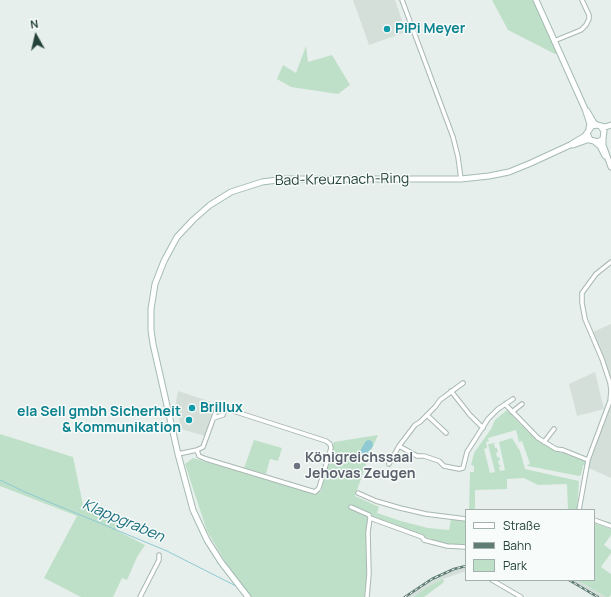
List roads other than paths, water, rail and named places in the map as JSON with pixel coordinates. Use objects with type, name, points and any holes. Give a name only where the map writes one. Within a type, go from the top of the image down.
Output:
[{"type":"main road","points":[[536,0],[585,109],[590,124],[588,138],[600,146],[611,167]]},
{"type":"main road","points":[[585,109],[594,123],[604,129],[603,145],[607,158]]},
{"type":"main road","points":[[588,130],[594,125],[611,125]]},
{"type":"main road","points":[[593,141],[601,141],[611,129]]},
{"type":"main road","name":"Bad-Kreuznach-Ring","points":[[248,597],[221,562],[207,540],[193,510],[178,454],[153,344],[151,309],[155,284],[164,261],[177,237],[210,205],[231,192],[262,182],[285,180],[461,179],[489,176],[509,172],[570,145],[585,136],[588,130]]},
{"type":"main road","name":"Bad-Kreuznach-Ring","points":[[570,145],[587,140],[593,141]]},
{"type":"street","points":[[402,0],[421,47],[453,137],[461,179]]},
{"type":"street","points":[[554,41],[581,30],[588,22],[589,15],[582,0]]},
{"type":"street","points":[[579,509],[588,460],[610,401],[611,389],[602,359],[585,319],[582,304],[582,293],[596,274],[611,262]]},
{"type":"street","points":[[389,464],[399,446],[414,425],[420,422],[440,400],[462,384]]},
{"type":"street","points":[[451,391],[470,415],[483,428]]},
{"type":"street","points":[[399,446],[417,456],[424,456],[438,461],[444,466],[459,469],[463,468],[467,452],[491,415],[513,399]]},
{"type":"street","points":[[505,404],[533,434],[544,442],[556,449],[563,450],[588,460]]},
{"type":"street","points":[[512,412],[522,404]]},
{"type":"street","points":[[178,454],[197,450],[203,447],[216,411],[219,408],[225,408],[326,440],[330,444],[331,448],[319,488],[315,492],[206,459],[199,456],[197,450]]},
{"type":"street","points":[[214,418],[223,415],[225,408]]},
{"type":"street","points":[[427,415],[446,433]]},
{"type":"street","points":[[544,442],[554,429]]},
{"type":"street","points":[[358,493],[376,501],[400,508],[426,514],[465,519]]},
{"type":"street","points":[[351,507],[369,515],[370,518],[422,537],[424,540],[447,546],[465,547]]},
{"type":"street","points":[[367,597],[369,574],[368,532],[370,518]]},
{"type":"street","points":[[595,520],[611,526]]},
{"type":"street","points":[[140,597],[159,555]]},
{"type":"street","points":[[494,581],[522,597]]},
{"type":"water","points":[[368,440],[372,441],[373,446],[359,463],[356,463],[355,459]]},
{"type":"waterway","name":"Klappgraben","points":[[0,480],[25,492],[167,551],[236,586]]},
{"type":"railway","points":[[405,597],[432,579],[454,569],[465,566]]},
{"type":"railway","points":[[571,581],[598,597]]},
{"type":"place","name":"PiPi Meyer","points":[[387,29]]},
{"type":"place","name":"Brillux","points":[[192,408]]},
{"type":"place","name":"ela Sell gmbh Sicherheit & Kommunikation","points":[[189,420]]},
{"type":"place","name":"Königreichssaal Jehovas Zeugen","points":[[297,466]]}]
